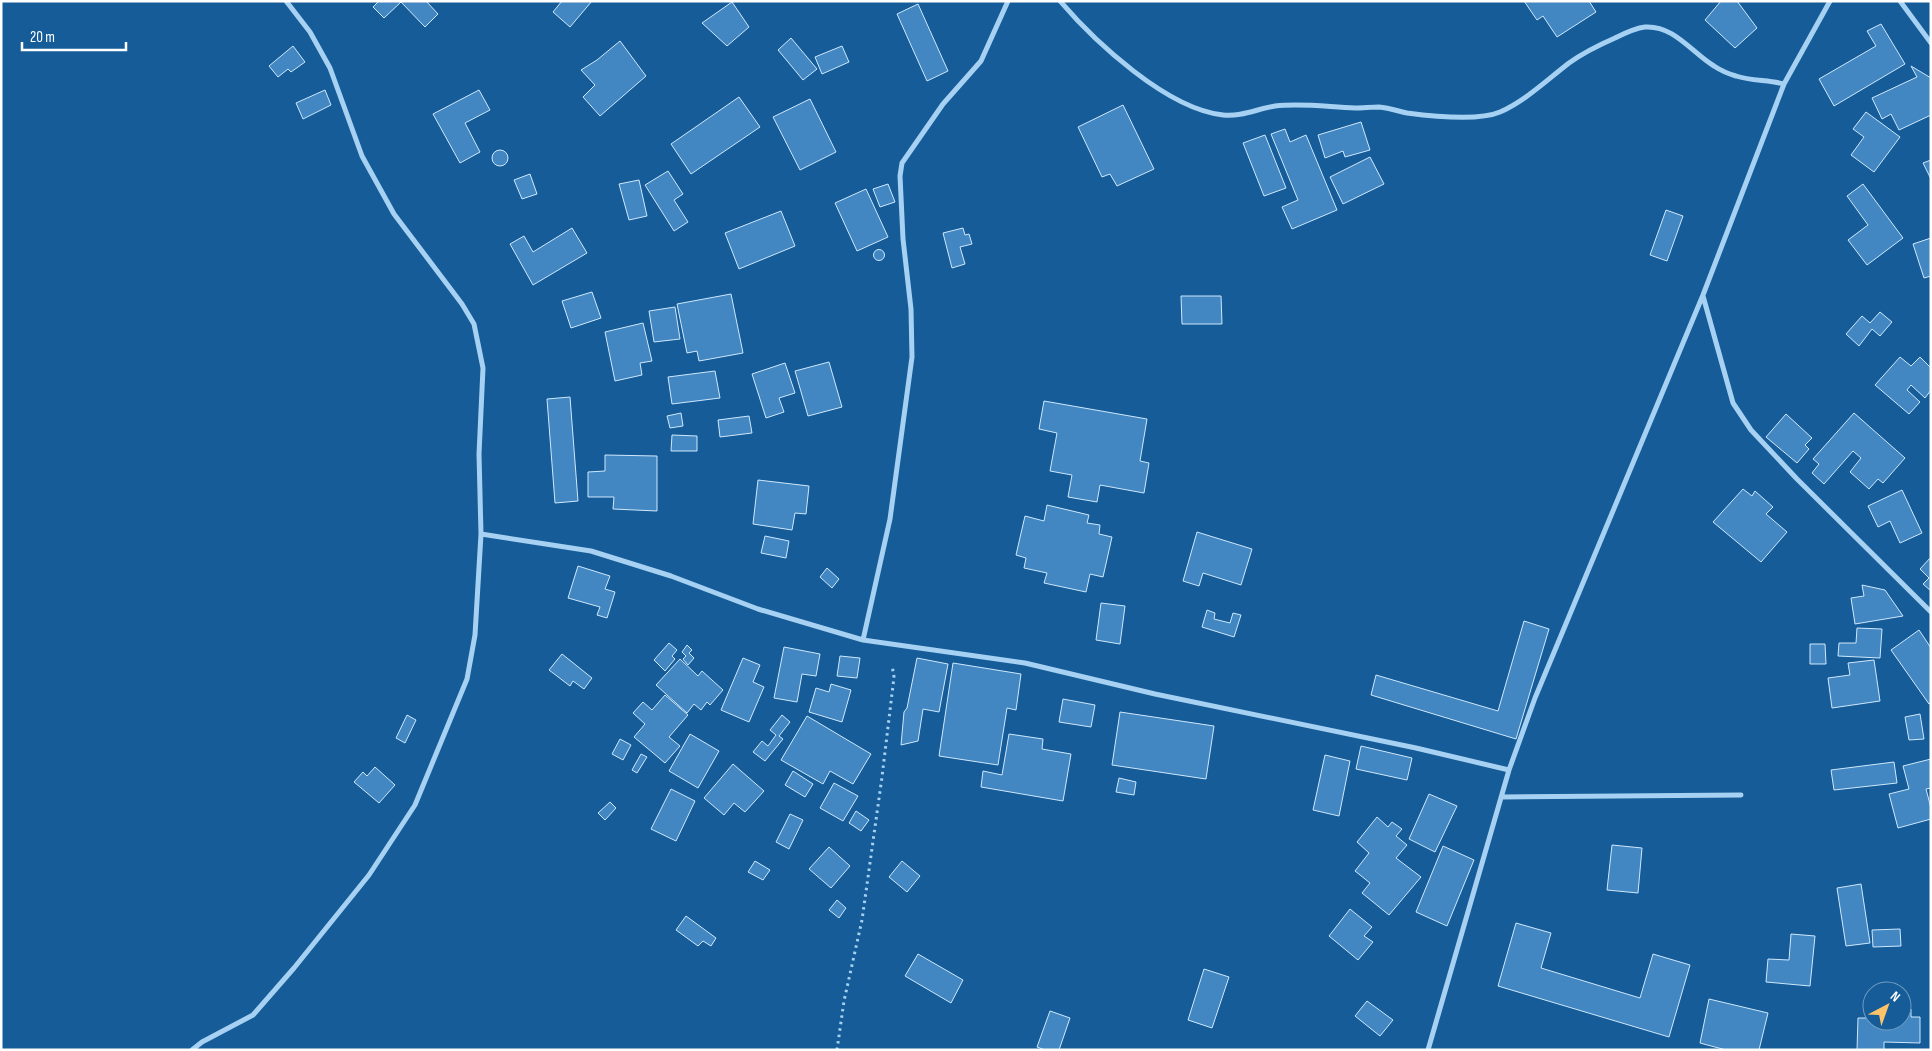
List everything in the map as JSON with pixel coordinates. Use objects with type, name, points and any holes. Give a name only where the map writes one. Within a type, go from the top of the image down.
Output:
[{"type":"street","points":[[192,1050],[202,1042],[253,1015],[294,968],[369,875],[415,805],[468,679],[475,635],[481,534],[479,454],[483,368],[474,324],[462,304],[394,214],[362,156],[330,68],[310,32],[286,1]]},
{"type":"street","points":[[863,640],[890,519],[912,357],[911,309],[903,240],[900,176],[902,163],[943,104],[981,61],[1008,1]]},
{"type":"street","points":[[1060,1],[1081,26],[1119,60],[1157,87],[1197,109],[1223,115],[1243,114],[1273,106],[1304,104],[1355,108],[1380,107],[1408,113],[1457,117],[1498,113],[1520,100],[1571,62],[1597,46],[1643,27],[1654,27],[1670,33],[1714,66],[1737,76],[1784,84]]},
{"type":"street","points":[[1428,1050],[1509,770],[1535,698],[1703,295],[1784,84],[1830,1]]},
{"type":"street","points":[[1900,1],[1931,43]]},
{"type":"street","points":[[1703,295],[1733,403],[1741,418],[1797,479],[1931,612]]},
{"type":"street","points":[[481,534],[590,551],[671,576],[766,612],[863,640],[1025,663],[1155,694],[1416,748],[1509,770]]},
{"type":"street","points":[[1501,797],[1741,795]]},
{"type":"path","points":[[837,1050],[844,1001],[862,920],[882,777],[894,677],[889,644]]},
{"type":"building","points":[[379,1],[426,1],[438,14],[425,27],[401,2],[384,18],[373,7]]},
{"type":"building","points":[[562,1],[592,1],[570,27],[553,12]]},
{"type":"building","points":[[1524,1],[1589,1],[1596,12],[1557,37],[1543,16],[1537,20]]},
{"type":"building","points":[[1721,1],[1737,1],[1757,28],[1735,48],[1705,20]]},
{"type":"building","points":[[732,2],[749,27],[727,46],[702,23]]},
{"type":"building","points":[[918,4],[948,71],[927,81],[897,14]]},
{"type":"building","points":[[1881,24],[1905,64],[1834,106],[1819,79],[1876,46],[1867,31]]},
{"type":"building","points":[[791,38],[817,69],[803,80],[778,50]]},
{"type":"building","points":[[620,41],[646,76],[600,116],[583,97],[595,85],[581,70],[597,60]]},
{"type":"building","points":[[293,46],[305,62],[291,72],[288,69],[278,77],[269,66]]},
{"type":"building","points":[[842,46],[849,62],[822,74],[815,57]]},
{"type":"building","points":[[1911,66],[1931,78],[1931,115],[1899,130],[1891,114],[1882,119],[1872,98],[1917,77]]},
{"type":"building","points":[[325,90],[331,105],[303,119],[296,103]]},
{"type":"building","points":[[479,90],[490,110],[465,123],[480,152],[460,163],[433,114]]},
{"type":"building","points":[[739,97],[760,127],[691,174],[671,144]]},
{"type":"building","points":[[810,99],[836,152],[800,170],[773,117]]},
{"type":"building","points":[[1123,105],[1154,169],[1117,186],[1110,174],[1102,177],[1078,127]]},
{"type":"building","points":[[1866,112],[1900,137],[1874,172],[1851,155],[1864,137],[1853,129]]},
{"type":"building","points":[[1361,122],[1370,150],[1345,157],[1343,151],[1325,158],[1318,135]]},
{"type":"building","points":[[1285,129],[1290,142],[1306,135],[1337,210],[1292,229],[1282,207],[1298,200],[1271,134]]},
{"type":"building","points":[[1265,135],[1286,188],[1264,196],[1243,143]]},
{"type":"building","points":[[497,150],[503,150],[508,155],[506,164],[497,166],[492,161],[492,155]]},
{"type":"building","points":[[1370,157],[1384,184],[1343,204],[1330,177]]},
{"type":"building","points":[[1931,160],[1931,179],[1923,163]]},
{"type":"building","points":[[668,171],[683,194],[674,200],[688,222],[674,231],[645,185]]},
{"type":"building","points":[[530,174],[537,194],[522,199],[514,180]]},
{"type":"building","points":[[639,180],[647,216],[629,220],[619,184]]},
{"type":"building","points":[[888,184],[895,202],[880,207],[873,189]]},
{"type":"building","points":[[1863,184],[1903,238],[1867,265],[1848,240],[1868,225],[1847,196]]},
{"type":"building","points":[[866,189],[888,237],[857,251],[835,203]]},
{"type":"building","points":[[1666,210],[1683,216],[1667,261],[1650,255]]},
{"type":"building","points":[[781,211],[795,246],[739,269],[725,233]]},
{"type":"building","points":[[572,228],[587,253],[533,285],[510,244],[524,236],[533,252]]},
{"type":"building","points":[[963,228],[965,235],[969,234],[972,244],[960,247],[965,264],[952,268],[943,233]]},
{"type":"building","points":[[1931,238],[1931,276],[1924,278],[1913,244]]},
{"type":"building","points":[[879,249],[885,255],[879,261],[873,255]]},
{"type":"building","points":[[592,292],[601,318],[571,328],[562,301]]},
{"type":"building","points":[[731,294],[743,353],[699,361],[697,351],[687,353],[677,304]]},
{"type":"building","points":[[1181,296],[1221,296],[1222,324],[1182,324]]},
{"type":"building","points":[[675,307],[680,339],[654,342],[649,311]]},
{"type":"building","points":[[1880,312],[1892,322],[1880,336],[1872,329],[1859,346],[1846,334],[1862,316],[1870,323]]},
{"type":"building","points":[[643,323],[652,361],[640,363],[642,375],[615,381],[605,332]]},
{"type":"building","points":[[1900,357],[1911,366],[1920,357],[1931,368],[1931,390],[1925,398],[1911,385],[1907,390],[1920,402],[1909,414],[1875,385]]},
{"type":"building","points":[[829,362],[842,407],[808,416],[795,371]]},
{"type":"building","points":[[785,363],[795,393],[779,398],[784,412],[766,418],[752,374]]},
{"type":"building","points":[[715,371],[720,398],[672,404],[668,377]]},
{"type":"building","points":[[570,397],[578,501],[555,503],[547,399]]},
{"type":"building","points":[[1044,401],[1147,419],[1140,461],[1149,463],[1144,493],[1100,485],[1097,502],[1068,497],[1072,475],[1050,471],[1057,433],[1039,429]]},
{"type":"building","points":[[681,413],[683,426],[670,428],[667,416]]},
{"type":"building","points":[[1854,413],[1905,458],[1883,483],[1878,479],[1869,489],[1850,472],[1861,458],[1853,451],[1824,484],[1812,473],[1819,464],[1813,459]]},
{"type":"building","points":[[1786,414],[1812,438],[1805,445],[1809,449],[1797,463],[1766,437]]},
{"type":"building","points":[[749,416],[752,433],[720,437],[718,420]]},
{"type":"building","points":[[672,435],[697,436],[697,451],[671,451]]},
{"type":"building","points":[[605,455],[657,456],[657,511],[613,509],[614,497],[588,497],[588,472],[605,471]]},
{"type":"building","points":[[758,480],[809,486],[806,514],[795,513],[792,530],[753,524]]},
{"type":"building","points":[[1743,489],[1752,496],[1755,491],[1773,507],[1766,514],[1787,532],[1761,562],[1713,522]]},
{"type":"building","points":[[1902,490],[1922,533],[1900,543],[1890,521],[1878,527],[1868,506]]},
{"type":"building","points":[[1047,505],[1089,515],[1087,523],[1100,525],[1099,534],[1112,537],[1103,577],[1090,574],[1086,592],[1044,583],[1047,573],[1024,568],[1026,558],[1016,555],[1025,516],[1044,521]]},
{"type":"building","points":[[1197,532],[1252,549],[1241,585],[1203,573],[1199,586],[1183,581]]},
{"type":"building","points":[[765,536],[789,541],[786,558],[761,553]]},
{"type":"building","points":[[1931,557],[1931,591],[1923,584],[1929,578],[1920,569]]},
{"type":"building","points":[[578,566],[610,576],[605,589],[615,592],[607,618],[597,615],[600,607],[568,598]]},
{"type":"building","points":[[827,568],[839,579],[832,588],[820,577]]},
{"type":"building","points":[[1862,585],[1885,590],[1903,616],[1855,624],[1851,598],[1864,596]]},
{"type":"building","points":[[1101,603],[1125,606],[1120,644],[1096,640]]},
{"type":"building","points":[[1207,610],[1215,613],[1214,619],[1230,623],[1233,613],[1241,615],[1234,637],[1202,627]]},
{"type":"building","points":[[1524,621],[1549,629],[1516,739],[1371,695],[1376,675],[1498,711]]},
{"type":"building","points":[[1857,628],[1882,629],[1880,658],[1838,656],[1839,643],[1856,643]]},
{"type":"building","points":[[1919,630],[1931,648],[1931,703],[1929,704],[1891,650]]},
{"type":"building","points":[[669,643],[677,650],[672,656],[675,659],[665,671],[654,660]]},
{"type":"building","points":[[1810,644],[1825,644],[1826,664],[1810,664]]},
{"type":"building","points":[[687,645],[692,650],[689,653],[694,658],[688,665],[683,659],[686,656],[682,652]]},
{"type":"building","points":[[784,647],[820,654],[816,676],[802,674],[797,702],[774,698]]},
{"type":"building","points":[[562,654],[592,678],[584,689],[573,681],[570,686],[549,670]]},
{"type":"building","points":[[840,656],[860,658],[857,678],[837,676]]},
{"type":"building","points":[[743,658],[760,665],[753,682],[764,687],[749,722],[721,710]]},
{"type":"building","points":[[917,658],[948,664],[939,712],[923,709],[918,741],[901,745],[904,712],[907,708]]},
{"type":"building","points":[[680,659],[698,676],[702,671],[723,690],[710,705],[707,702],[701,710],[694,704],[687,713],[656,685]]},
{"type":"building","points":[[1874,660],[1880,701],[1832,708],[1828,678],[1850,675],[1848,663]]},
{"type":"building","points":[[953,663],[1021,674],[1016,710],[1007,708],[998,765],[939,756]]},
{"type":"building","points":[[831,684],[851,690],[842,722],[809,712],[816,688],[829,692]]},
{"type":"building","points":[[665,695],[688,715],[669,737],[680,746],[665,763],[634,737],[645,724],[633,713],[643,702],[652,710]]},
{"type":"building","points":[[1063,699],[1095,705],[1091,727],[1059,722]]},
{"type":"building","points":[[1120,712],[1214,726],[1206,779],[1112,765]]},
{"type":"building","points":[[1920,714],[1924,739],[1909,740],[1905,717]]},
{"type":"building","points":[[407,715],[416,720],[405,743],[396,738]]},
{"type":"building","points":[[782,715],[790,722],[779,736],[783,739],[765,761],[753,752],[762,741],[768,746],[776,735],[770,730]]},
{"type":"building","points":[[807,716],[871,754],[853,784],[830,771],[823,784],[781,760]]},
{"type":"building","points":[[690,734],[719,751],[698,788],[669,771]]},
{"type":"building","points":[[1009,734],[1043,739],[1042,749],[1071,754],[1063,801],[981,787],[983,771],[1002,775]]},
{"type":"building","points":[[620,739],[631,745],[623,760],[612,754]]},
{"type":"building","points":[[1361,746],[1412,758],[1407,780],[1356,769]]},
{"type":"building","points":[[641,754],[647,757],[637,773],[632,770]]},
{"type":"building","points":[[1325,755],[1350,761],[1339,816],[1313,810]]},
{"type":"building","points":[[1931,759],[1931,788],[1926,789],[1931,808],[1931,819],[1898,828],[1889,794],[1909,789],[1903,766]]},
{"type":"building","points":[[1894,762],[1897,783],[1834,790],[1831,770]]},
{"type":"building","points":[[733,764],[764,791],[745,812],[734,803],[724,815],[704,798]]},
{"type":"building","points":[[375,767],[395,785],[379,803],[354,782],[363,772],[367,776]]},
{"type":"building","points":[[793,771],[813,784],[805,797],[785,785]]},
{"type":"building","points":[[1119,778],[1136,782],[1134,795],[1116,792]]},
{"type":"building","points":[[834,783],[858,796],[843,821],[820,808]]},
{"type":"building","points":[[671,789],[695,801],[676,841],[651,829]]},
{"type":"building","points":[[1429,794],[1457,806],[1435,852],[1409,839]]},
{"type":"building","points":[[610,802],[616,808],[605,820],[598,813]]},
{"type":"building","points":[[856,811],[869,820],[861,831],[849,823]]},
{"type":"building","points":[[790,814],[803,820],[789,849],[776,842]]},
{"type":"building","points":[[1377,817],[1388,827],[1392,822],[1402,829],[1396,836],[1407,845],[1396,858],[1421,877],[1389,915],[1362,893],[1370,883],[1355,871],[1369,853],[1357,842]]},
{"type":"building","points":[[1612,845],[1642,848],[1638,893],[1607,890]]},
{"type":"building","points":[[1443,846],[1474,860],[1447,926],[1416,912]]},
{"type":"building","points":[[829,847],[850,866],[831,888],[809,869]]},
{"type":"building","points":[[755,861],[770,870],[763,880],[748,872]]},
{"type":"building","points":[[902,861],[920,876],[907,892],[889,877]]},
{"type":"building","points":[[1861,884],[1870,943],[1846,946],[1837,888]]},
{"type":"building","points":[[837,900],[846,908],[839,918],[829,910]]},
{"type":"building","points":[[1350,909],[1372,927],[1364,936],[1373,942],[1358,960],[1329,936]]},
{"type":"building","points":[[686,916],[716,938],[711,946],[703,941],[698,946],[676,930]]},
{"type":"building","points":[[1516,923],[1551,933],[1541,968],[1640,998],[1653,954],[1690,965],[1669,1037],[1498,986]]},
{"type":"building","points":[[1900,929],[1901,946],[1873,947],[1872,930]]},
{"type":"building","points":[[1791,934],[1815,936],[1810,986],[1766,982],[1768,959],[1789,960]]},
{"type":"building","points":[[918,954],[963,980],[951,1003],[905,976]]},
{"type":"building","points":[[1204,969],[1229,977],[1212,1028],[1188,1020]]},
{"type":"building","points":[[1709,999],[1768,1013],[1759,1050],[1726,1050],[1700,1043]]},
{"type":"building","points":[[1367,1001],[1393,1020],[1380,1036],[1355,1016]]},
{"type":"building","points":[[1050,1011],[1070,1018],[1059,1050],[1045,1050],[1037,1047]]},
{"type":"building","points":[[1912,1017],[1920,1017],[1920,1043],[1884,1042],[1884,1050],[1857,1050],[1858,1018],[1862,1018],[1862,1031],[1912,1031]]}]
